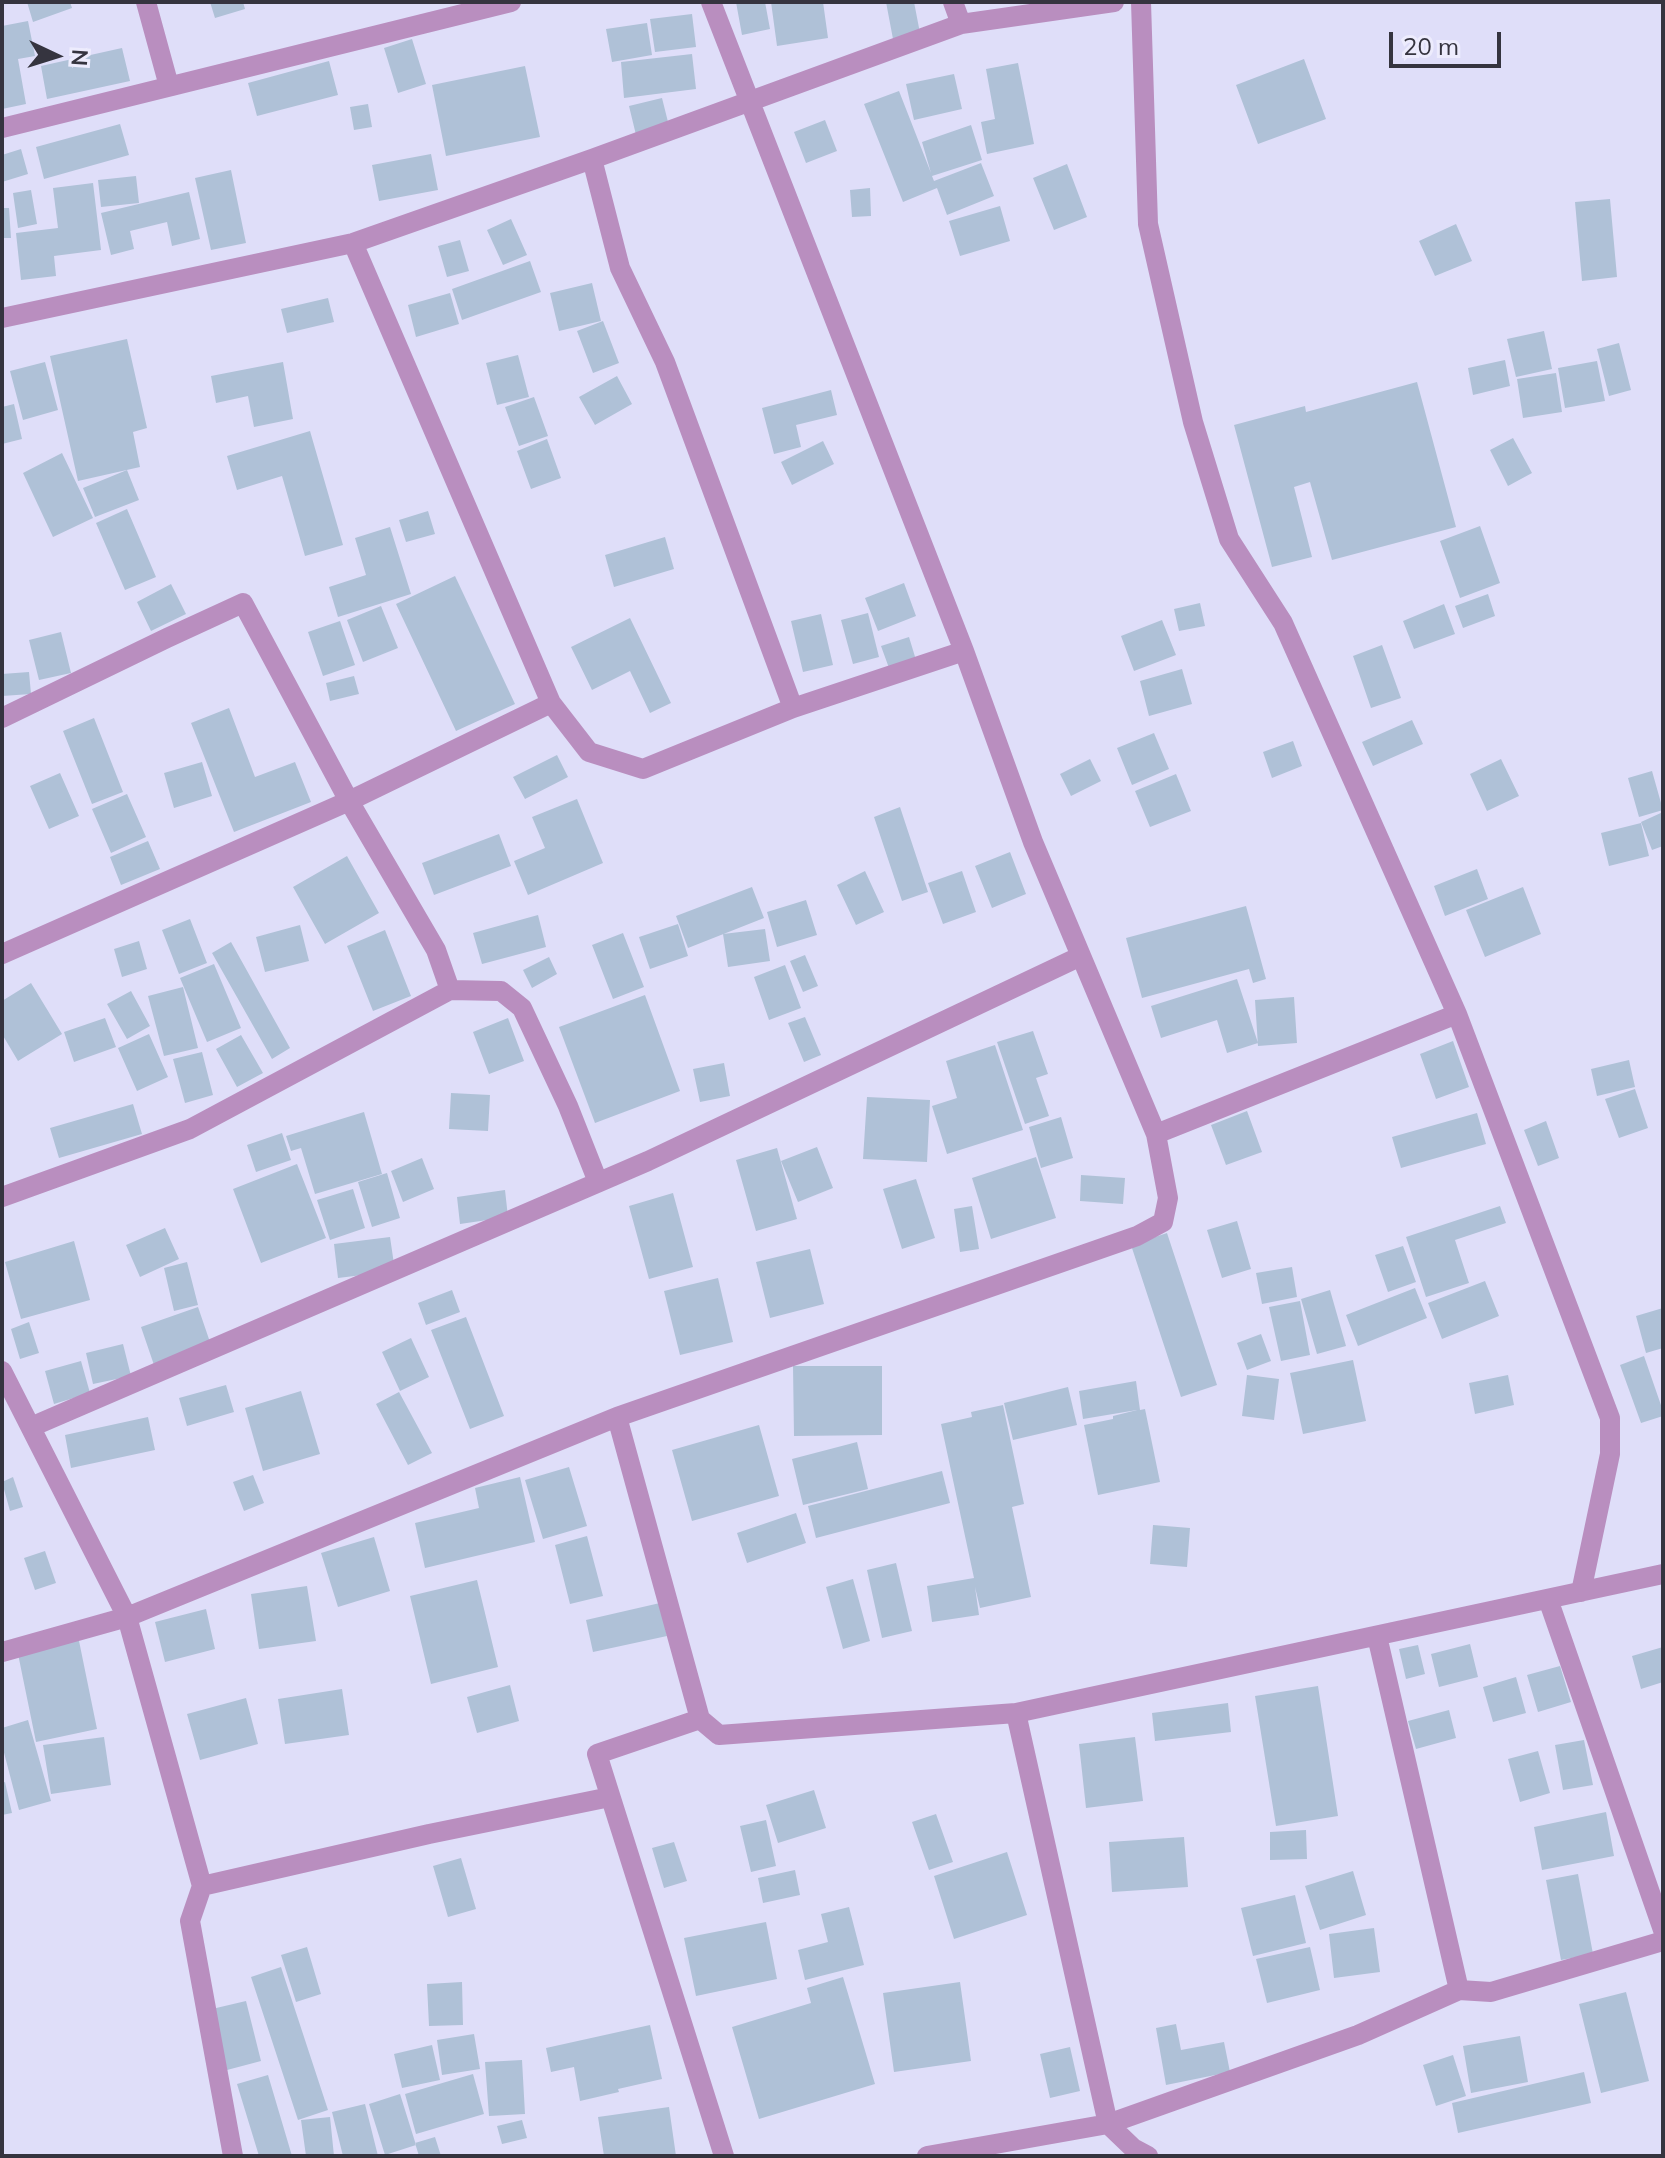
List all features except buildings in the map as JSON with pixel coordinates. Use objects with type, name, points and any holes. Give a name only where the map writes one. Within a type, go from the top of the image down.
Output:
[{"type":"street","points":[[146,2],[169,86]]},
{"type":"street","points":[[2,128],[511,2]]},
{"type":"street","points":[[2,1652],[127,1617],[617,1417],[1137,1236],[1163,1222],[1168,1198],[1156,1134],[1033,842],[964,651],[711,2]]},
{"type":"street","points":[[953,2],[961,24]]},
{"type":"street","points":[[2,318],[353,243],[961,24],[1114,2]]},
{"type":"street","points":[[1141,2],[1148,224],[1193,422],[1229,539],[1283,623],[1457,1014],[1610,1418],[1610,1454],[1581,1592]]},
{"type":"street","points":[[592,159],[620,268],[665,362],[793,708]]},
{"type":"street","points":[[353,243],[551,703],[589,752],[643,769],[793,708],[964,651]]},
{"type":"street","points":[[2,718],[243,603],[349,801],[436,950],[450,990]]},
{"type":"street","points":[[2,954],[349,801],[551,703]]},
{"type":"street","points":[[31,1427],[663,1154],[1081,956]]},
{"type":"street","points":[[2,1197],[190,1129],[450,990],[501,991],[522,1008],[568,1106],[598,1182]]},
{"type":"street","points":[[1156,1134],[1457,1014]]},
{"type":"street","points":[[2,1371],[127,1617],[202,1886],[190,1921],[233,2156]]},
{"type":"street","points":[[617,1417],[700,1719],[719,1735],[1016,1713],[1663,1574]]},
{"type":"street","points":[[1548,1599],[1663,1930]]},
{"type":"street","points":[[1377,1636],[1459,1990]]},
{"type":"street","points":[[1016,1713],[1108,2124],[1133,2148],[1148,2156]]},
{"type":"street","points":[[700,1719],[597,1754],[724,2156]]},
{"type":"street","points":[[202,1886],[429,1834],[610,1797]]},
{"type":"street","points":[[927,2156],[1108,2124],[1358,2035],[1459,1990],[1491,1992],[1663,1941]]}]
